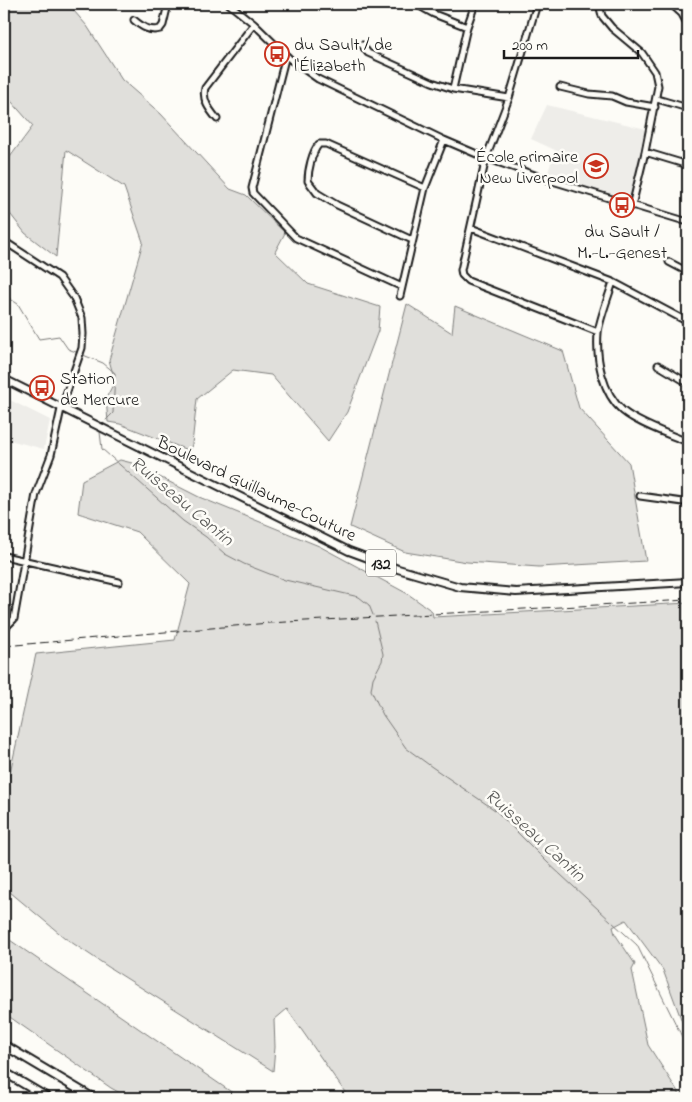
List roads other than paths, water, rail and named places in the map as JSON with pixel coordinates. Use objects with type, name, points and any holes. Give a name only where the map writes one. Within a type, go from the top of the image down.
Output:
[{"type":"highway","points":[[4,1045],[93,1098]]},
{"type":"highway","points":[[4,1072],[48,1098]]},
{"type":"main road","name":"Boulevard Guillaume-Couture","points":[[4,379],[61,409],[350,550],[398,569],[460,586],[516,592],[688,582]]},
{"type":"street","points":[[134,20],[146,28],[160,29],[163,25],[168,4]]},
{"type":"street","points":[[229,4],[254,24],[286,55],[318,79],[444,140],[486,158],[632,206],[688,222]]},
{"type":"street","points":[[416,4],[434,14],[467,27]]},
{"type":"street","points":[[453,89],[467,27],[475,4]]},
{"type":"street","points":[[537,4],[509,98],[486,158],[462,275],[468,281],[598,332]]},
{"type":"street","points":[[599,4],[602,16],[612,28],[642,53],[655,72],[658,86],[646,152],[632,206]]},
{"type":"street","points":[[671,4],[682,14],[688,26]]},
{"type":"street","points":[[217,119],[203,95],[205,88],[254,24]]},
{"type":"street","points":[[362,45],[368,53],[410,74],[453,89],[509,98]]},
{"type":"street","points":[[286,55],[252,188],[253,193],[296,238],[402,287]]},
{"type":"street","points":[[560,87],[588,94],[612,96],[626,102],[655,107]]},
{"type":"street","points":[[657,99],[688,108]]},
{"type":"street","points":[[400,296],[425,188],[444,140]]},
{"type":"street","points":[[412,240],[337,205],[317,193],[308,181],[308,173],[316,147],[320,144],[326,144],[425,188]]},
{"type":"street","points":[[646,152],[688,165]]},
{"type":"street","points":[[472,228],[613,282],[688,322]]},
{"type":"street","points":[[4,241],[59,277],[74,298],[82,318],[82,348],[61,409],[51,455],[36,494],[14,619],[5,628]]},
{"type":"street","points":[[669,262],[688,272]]},
{"type":"street","points":[[613,282],[598,332],[598,358],[606,388],[613,401],[622,411],[634,419],[688,442]]},
{"type":"street","points":[[658,365],[688,384]]},
{"type":"street","points":[[640,496],[683,502],[688,498]]},
{"type":"street","points":[[4,556],[119,582]]},
{"type":"waterway","name":"Ruisseau Cantin","points":[[4,295],[18,304],[39,339],[59,336],[68,349],[76,352]]},
{"type":"waterway","name":"Ruisseau Cantin","points":[[83,355],[103,363],[115,373],[113,413],[106,420]]},
{"type":"waterway","name":"Ruisseau Cantin","points":[[100,432],[102,449],[183,521],[206,537],[225,554],[244,564],[285,580],[359,597],[369,605],[373,615]]},
{"type":"waterway","name":"Ruisseau Cantin","points":[[375,621],[383,654],[382,661],[373,678],[371,690],[383,715],[406,748],[495,810],[548,863],[637,945],[688,1049]]},
{"type":"railway","points":[[4,646],[269,623],[688,600]]},
{"type":"place","name":"du Sault / de l'Élizabeth","points":[[277,54]]},
{"type":"place","name":"École primaire New Liverpool","points":[[596,166]]},
{"type":"place","name":"du Sault / M.-L.-Genest","points":[[622,205]]},
{"type":"place","name":"Station de Mercure","points":[[42,388]]}]
